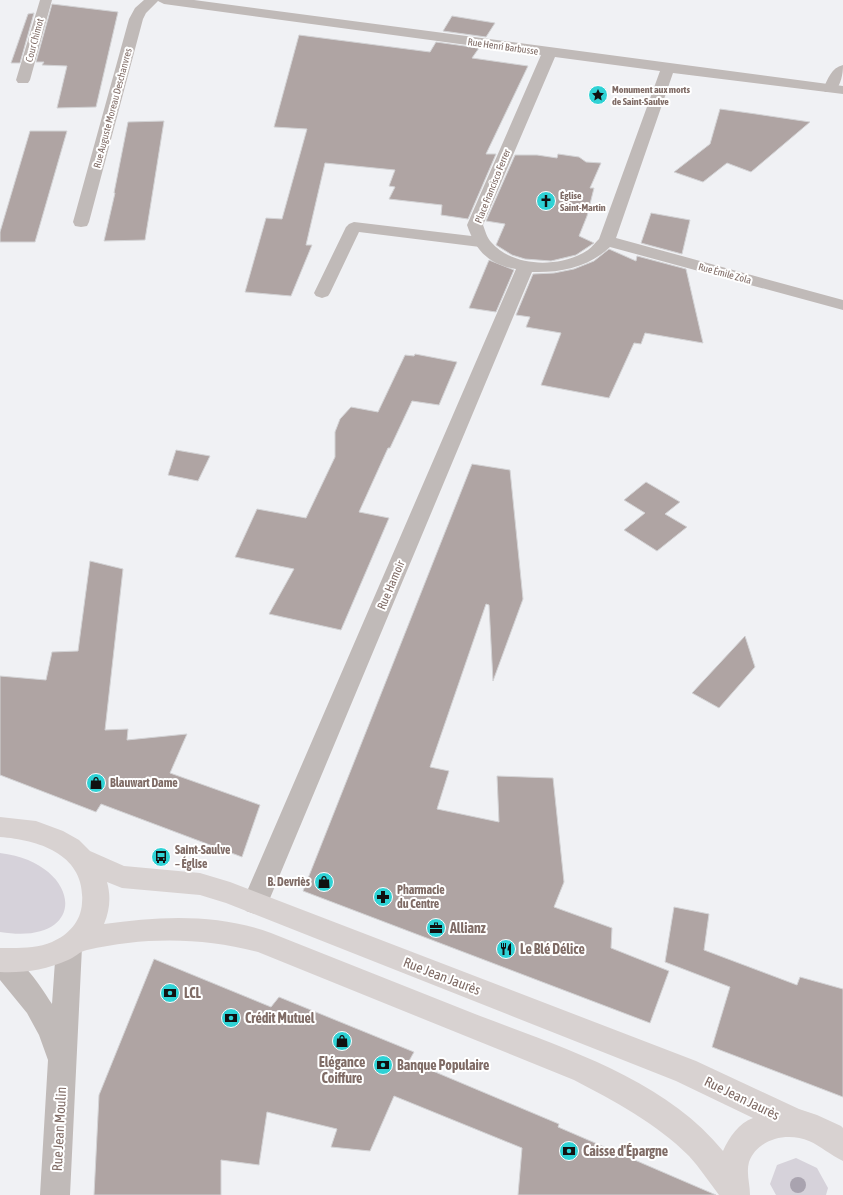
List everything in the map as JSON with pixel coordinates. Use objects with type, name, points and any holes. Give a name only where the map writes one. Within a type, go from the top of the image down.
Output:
[{"type":"main road","name":"Rue Jean Jaurès","points":[[0,961],[35,959],[59,952],[73,943],[89,926],[94,916],[97,898],[92,874],[82,859],[68,846],[48,835],[27,829],[2,826]]},
{"type":"main road","name":"Rue Jean Jaurès","points":[[82,859],[122,876],[200,884],[230,892],[686,1071],[794,1122]]},
{"type":"main road","name":"Rue Jean Jaurès","points":[[73,943],[120,932],[166,929],[221,931],[261,941],[576,1067],[616,1087],[663,1117],[686,1135],[709,1157],[735,1192]]},
{"type":"main road","points":[[735,1192],[734,1164],[736,1156],[744,1143],[755,1132],[769,1125],[794,1122],[811,1126],[838,1140]]},
{"type":"street","name":"Rue Auguste Moreau Deschanvres","points":[[81,222],[136,20],[140,11],[152,0]]},
{"type":"street","name":"Rue Henri Barbusse","points":[[164,0],[668,68],[836,89]]},
{"type":"street","name":"Place Francisco Ferrer","points":[[550,52],[475,225],[480,242],[496,255],[526,267],[553,267],[581,260],[599,251],[607,241],[668,68]]},
{"type":"street","name":"Rue Émile Zola","points":[[607,241],[843,305]]},
{"type":"street","name":"Rue Hamoir","points":[[255,903],[526,267]]},
{"type":"street","name":"Rue Jean Moulin","points":[[55,1195],[63,1063],[73,943]]},
{"type":"street","name":"Rue Jean Moulin","points":[[0,961],[21,982],[48,1023],[63,1063]]},
{"type":"lane","name":"Cour Chimot","points":[[23,80],[46,0]]},
{"type":"lane","points":[[836,89],[836,74],[843,69]]},
{"type":"lane","points":[[322,293],[354,227],[480,242]]},
{"type":"shaded area","points":[[0,853],[28,860],[48,872],[60,886],[65,902],[62,916],[50,927],[30,933],[0,932]]},
{"type":"shaded area","points":[[796,1158],[817,1168],[828,1188],[826,1195],[776,1195],[770,1184],[777,1165]]},
{"type":"building","points":[[52,4],[118,12],[96,107],[57,108],[67,66],[42,65],[44,62],[36,62]]},
{"type":"building","points":[[34,13],[20,63],[11,63],[28,14]]},
{"type":"building","points":[[452,16],[495,23],[486,37],[443,31]]},
{"type":"building","points":[[299,35],[430,52],[436,42],[479,48],[472,58],[528,66],[486,154],[496,154],[468,219],[441,215],[442,205],[389,199],[395,187],[389,186],[395,170],[325,163],[306,245],[312,245],[291,296],[245,292],[266,218],[282,219],[307,129],[274,127]]},
{"type":"building","points":[[720,109],[810,122],[751,172],[727,163],[703,182],[674,172],[710,144]]},
{"type":"building","points":[[164,121],[145,240],[104,241],[115,193],[128,122]]},
{"type":"building","points":[[30,131],[67,131],[35,242],[0,242],[0,232]]},
{"type":"building","name":"Église Saint-Martin","points":[[558,154],[579,157],[586,162],[601,163],[590,188],[594,188],[587,216],[579,236],[594,243],[576,255],[551,261],[525,259],[512,255],[496,245],[505,224],[486,221],[515,155],[537,155],[557,158]]},
{"type":"building","points":[[651,213],[690,220],[682,254],[641,243]]},
{"type":"building","points":[[609,249],[636,261],[637,256],[686,269],[703,343],[645,333],[641,344],[634,343],[609,398],[541,385],[561,333],[526,327],[530,317],[516,315],[533,274],[554,273],[574,269],[594,261]]},
{"type":"building","points":[[489,260],[514,270],[496,312],[469,308]]},
{"type":"building","points":[[415,354],[457,362],[439,405],[412,401],[390,448],[388,448],[359,512],[389,518],[341,630],[269,614],[294,569],[235,557],[257,509],[306,518],[335,457],[335,432],[340,419],[351,407],[378,412],[405,355],[414,356]]},
{"type":"building","points":[[176,450],[210,456],[198,481],[168,475]]},
{"type":"building","points":[[472,464],[510,470],[523,599],[493,681],[489,605],[486,604],[430,767],[449,771],[437,809],[499,822],[497,776],[553,778],[564,882],[554,907],[612,928],[611,948],[669,971],[650,1023],[303,891]]},
{"type":"building","points":[[646,482],[680,502],[665,514],[687,527],[657,551],[624,530],[645,513],[624,500]]},
{"type":"building","points":[[90,561],[123,569],[105,730],[128,729],[127,740],[187,734],[170,773],[260,805],[242,857],[101,804],[96,812],[0,775],[0,676],[46,680],[52,652],[78,651]]},
{"type":"building","points":[[745,636],[755,667],[719,708],[692,693]]},
{"type":"building","points":[[674,907],[709,914],[704,950],[797,985],[800,977],[843,989],[843,1097],[712,1047],[730,987],[665,962]]},
{"type":"building","points":[[154,959],[271,1007],[279,997],[414,1052],[409,1061],[559,1124],[558,1127],[716,1195],[518,1195],[522,1148],[394,1096],[370,1151],[331,1147],[337,1129],[267,1112],[259,1165],[221,1160],[221,1195],[94,1195],[99,1095]]},
{"type":"place","name":"Monument aux morts de Saint-Saulve","points":[[598,95]]},
{"type":"place","name":"Église Saint-Martin","points":[[546,201]]},
{"type":"place","name":"Blauwart Dame","points":[[96,783]]},
{"type":"place","name":"Saint-Saulve – Église","points":[[161,857]]},
{"type":"place","name":"B. Devriès","points":[[324,882]]},
{"type":"place","name":"Pharmacie du Centre","points":[[383,897]]},
{"type":"place","name":"Allianz","points":[[436,928]]},
{"type":"place","name":"Le Blé Délice","points":[[506,949]]},
{"type":"place","name":"LCL","points":[[170,993]]},
{"type":"place","name":"Crédit Mutuel","points":[[231,1018]]},
{"type":"place","name":"Elégance Coiffure","points":[[342,1041]]},
{"type":"place","name":"Banque Populaire","points":[[383,1065]]},
{"type":"place","name":"Caisse d'Épargne","points":[[569,1151]]}]
